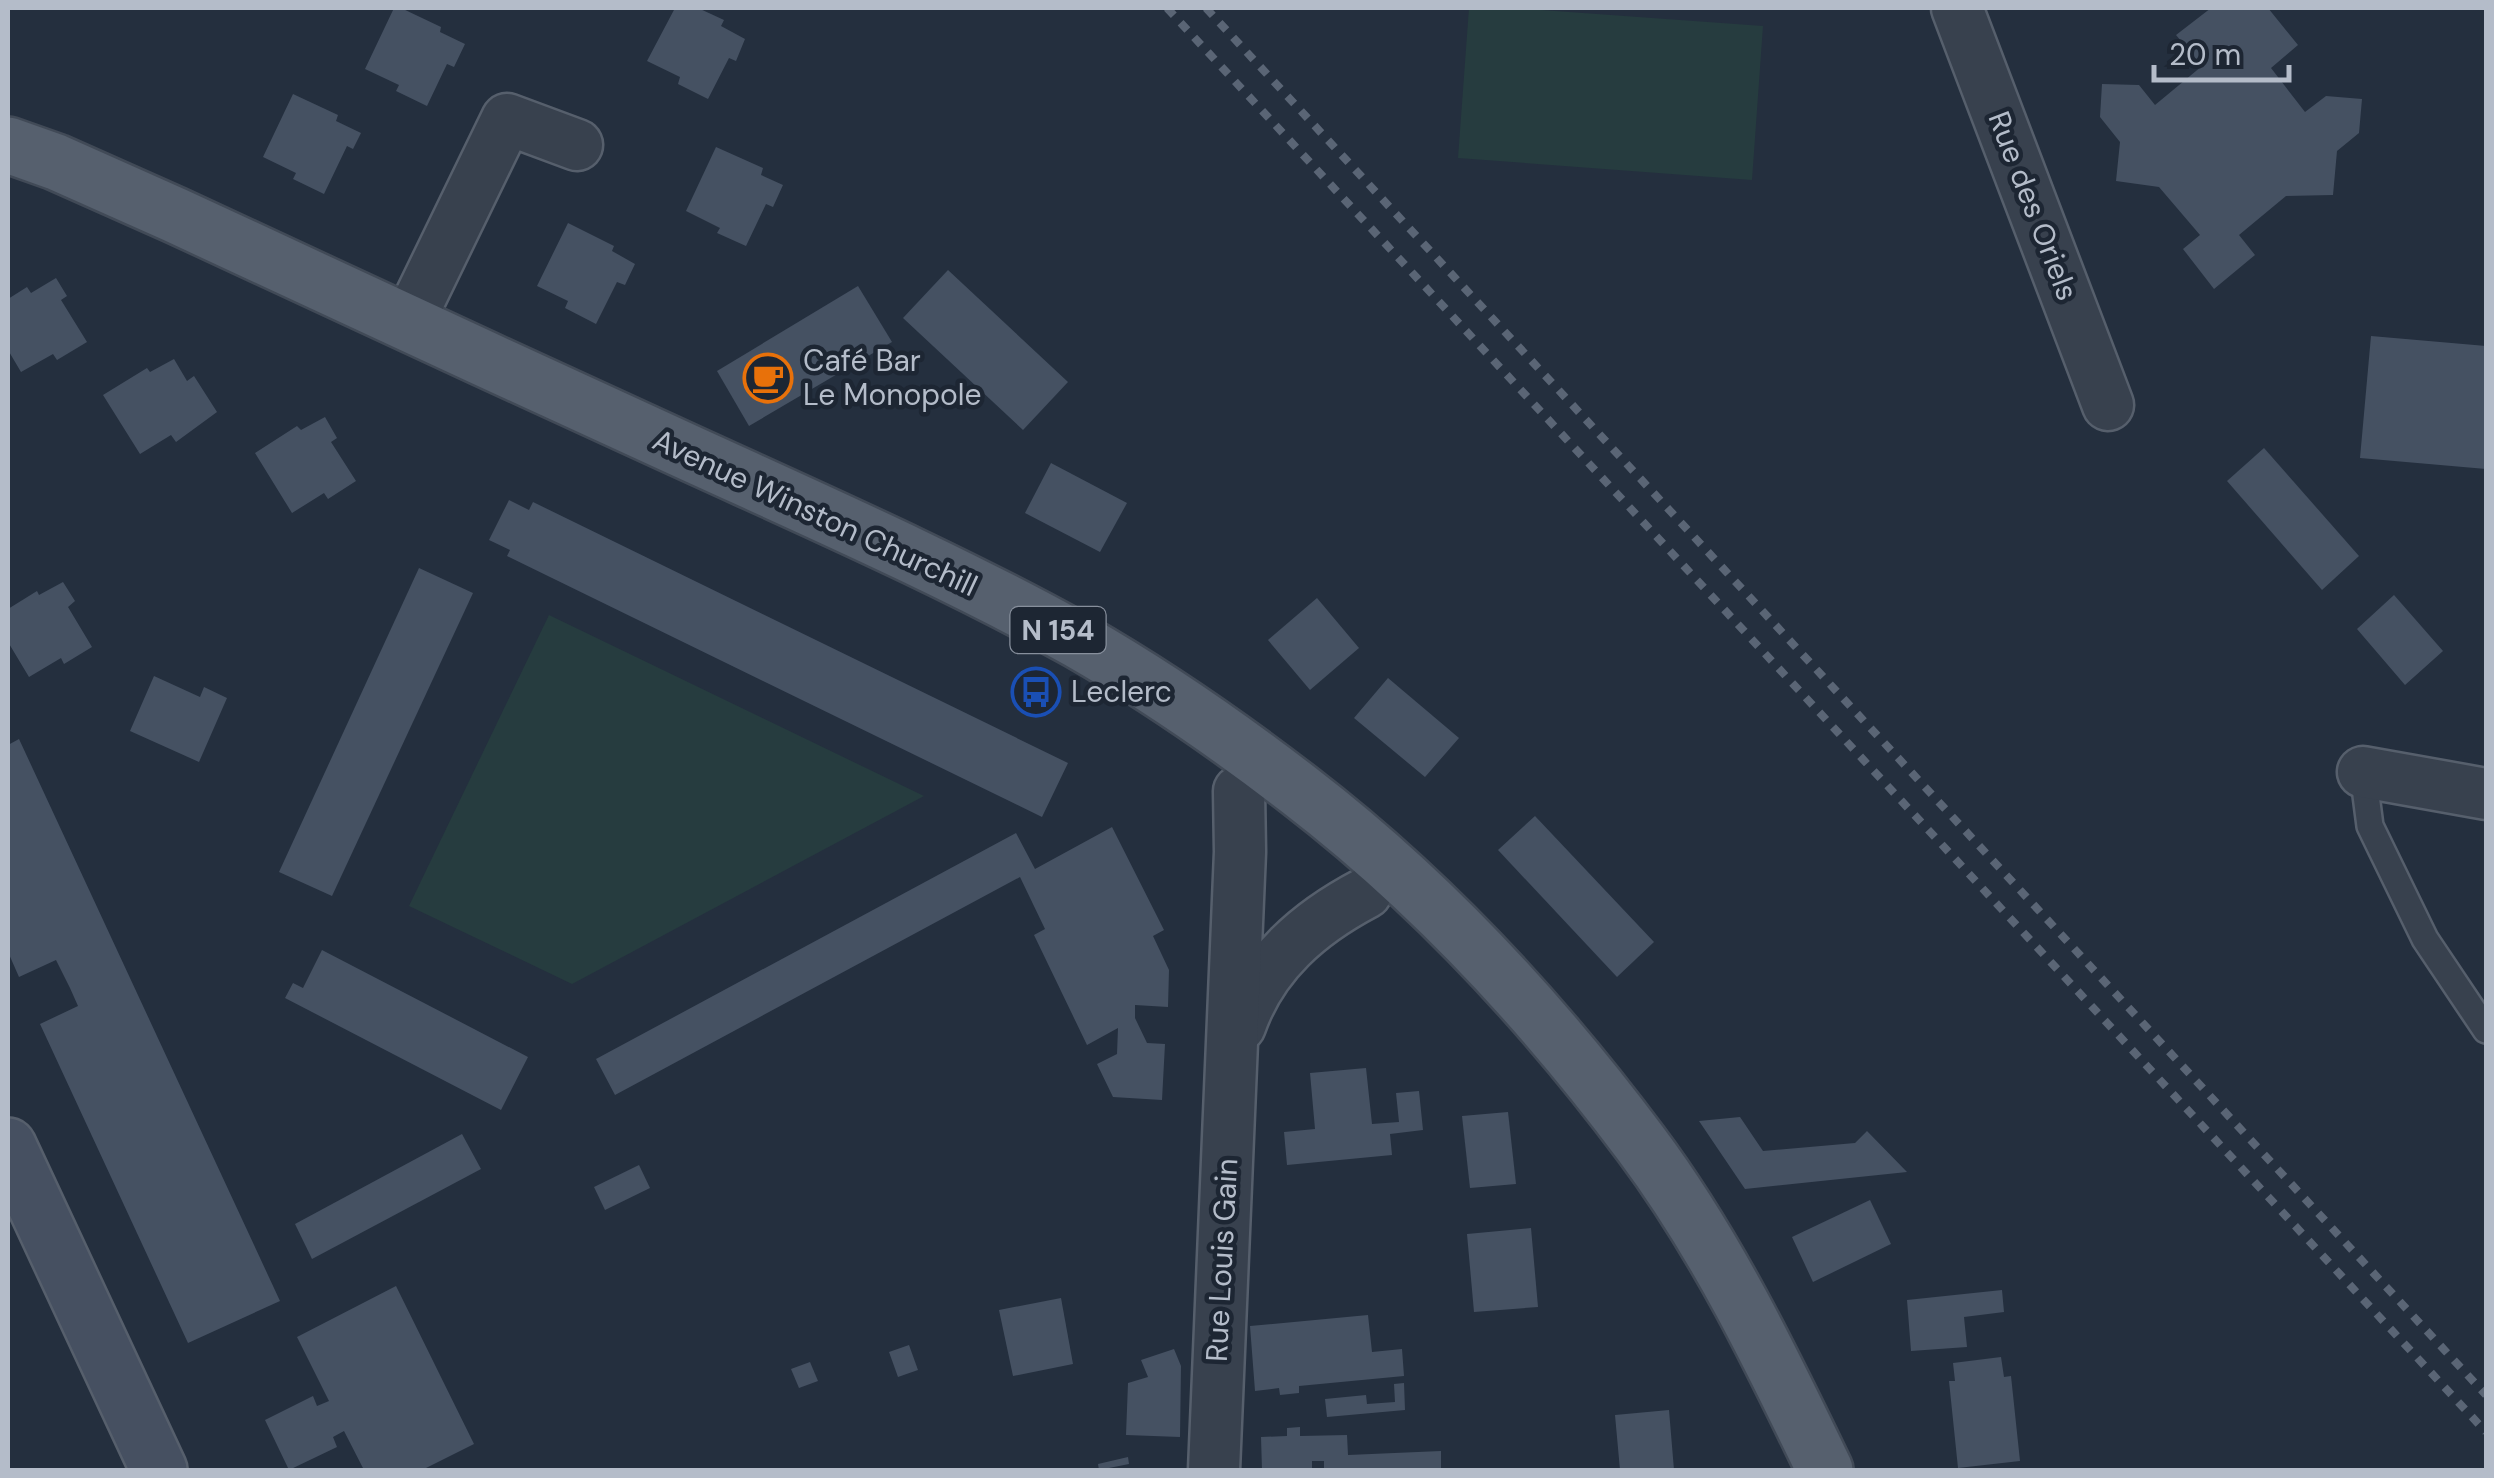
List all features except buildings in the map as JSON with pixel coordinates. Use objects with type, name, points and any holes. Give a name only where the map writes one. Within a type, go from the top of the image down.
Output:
[{"type":"main road","name":"Avenue Winston Churchill","points":[[8,145],[124,192],[833,519],[1020,610],[1134,674],[1301,791],[1398,874],[1466,940],[1574,1057],[1644,1147],[1706,1238],[1825,1470]]},
{"type":"main road","name":"Avenue Winston Churchill","points":[[8,179],[211,267],[964,619],[1048,663],[1135,716],[1239,791],[1366,893],[1440,960],[1520,1045],[1618,1168],[1669,1240],[1724,1334],[1788,1470]]},
{"type":"main road","points":[[8,1146],[159,1470]]},
{"type":"street","name":"Rue des Oriels","points":[[1957,8],[2108,404]]},
{"type":"street","points":[[408,323],[507,119],[577,145]]},
{"type":"street","points":[[2363,772],[2486,794]]},
{"type":"street","name":"Rue Louis Gain","points":[[1214,1470],[1240,852],[1239,791]]},
{"type":"street","name":"Rue Louis Gain","points":[[1232,1050],[1262,978],[1282,953],[1323,918],[1366,893]]},
{"type":"lane","points":[[2363,772],[2370,826],[2425,939],[2486,1030]]},
{"type":"green space","points":[[1469,8],[1763,26],[1752,180],[1458,158]]},
{"type":"green space","points":[[549,615],[924,796],[572,984],[409,906]]},
{"type":"railway","points":[[1167,8],[2486,1432]]},
{"type":"railway","points":[[1206,8],[2486,1395]]},
{"type":"place","name":"Café Bar Le Monopole","points":[[768,378]]},
{"type":"place","name":"Leclerc","points":[[1036,692]]}]
